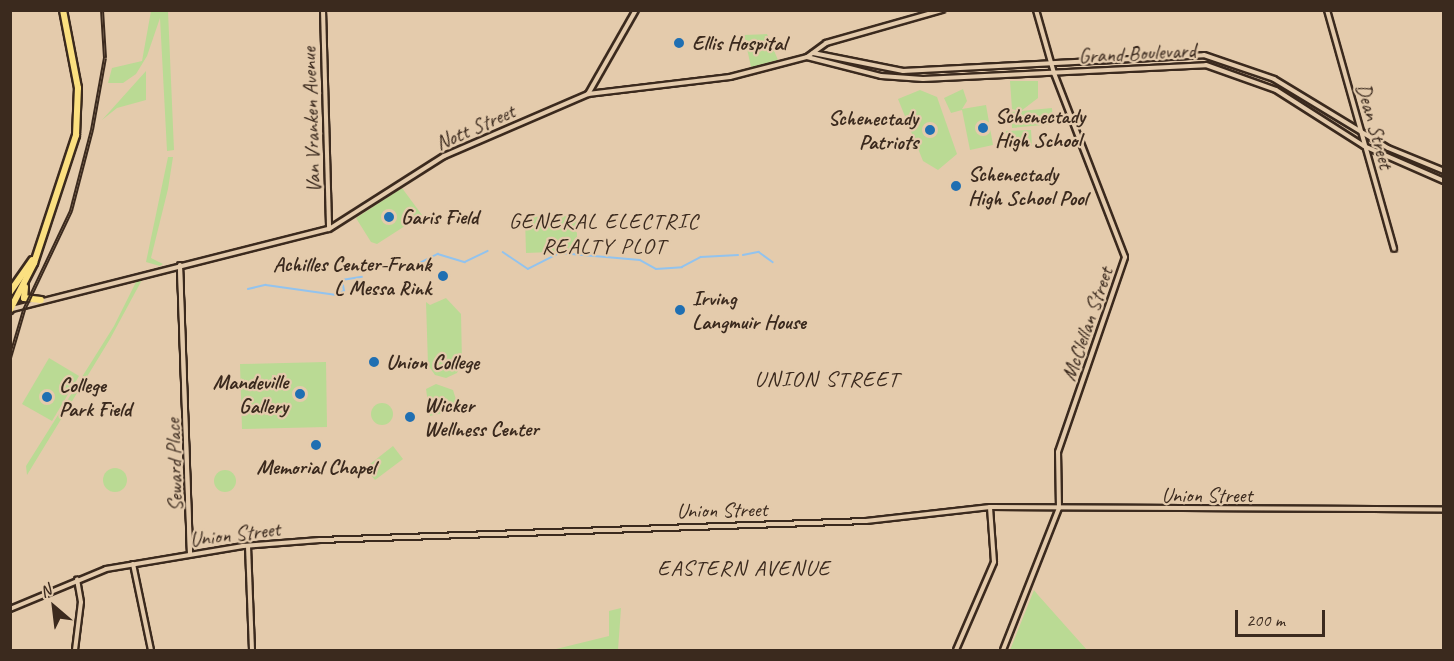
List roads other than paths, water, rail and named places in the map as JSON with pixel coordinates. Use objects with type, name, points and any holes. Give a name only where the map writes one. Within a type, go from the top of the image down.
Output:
[{"type":"highway","points":[[13,297],[25,282],[35,257],[77,122],[77,77],[63,10]]},
{"type":"highway","points":[[11,309],[13,297],[35,257]]},
{"type":"highway","points":[[25,282],[24,298],[40,300]]},
{"type":"street","name":"Van Vranken Avenue","points":[[322,10],[329,229]]},
{"type":"street","points":[[588,94],[636,10]]},
{"type":"street","name":"Nott Street","points":[[11,309],[329,229],[444,156],[588,94],[710,81],[807,57],[826,43],[942,10]]},
{"type":"street","name":"McClellan Street","points":[[1003,651],[1059,508],[1058,452],[1125,257],[1054,73],[1036,10]]},
{"type":"street","name":"Dean Street","points":[[1327,10],[1394,249]]},
{"type":"street","name":"Grand Boulevard","points":[[813,53],[903,71],[1204,55],[1274,79],[1361,133],[1443,171]]},
{"type":"street","name":"Grand Boulevard","points":[[807,57],[898,79],[1206,65],[1276,90],[1365,146],[1443,181]]},
{"type":"street","name":"Seward Place","points":[[180,265],[190,554]]},
{"type":"street","name":"Nott Street","points":[[13,297],[30,303]]},
{"type":"street","points":[[956,651],[994,562],[990,507]]},
{"type":"street","name":"Union Street","points":[[10,609],[77,579],[133,564],[248,546],[454,532],[866,521],[990,507],[1443,509]]},
{"type":"street","points":[[248,546],[252,651]]},
{"type":"street","points":[[133,564],[151,651]]},
{"type":"street","points":[[75,651],[81,602],[77,579]]},
{"type":"waterway","points":[[412,267],[438,254],[465,262],[488,251]]},
{"type":"waterway","points":[[503,252],[528,269],[560,253],[640,260],[656,269],[682,267],[701,257],[738,255]]},
{"type":"waterway","points":[[743,255],[759,252],[773,262]]},
{"type":"waterway","points":[[248,289],[266,285],[336,295],[344,291],[342,280],[362,277]]},
{"type":"railway","points":[[10,358],[24,310],[71,211],[92,130],[105,58],[102,10]]},
{"type":"place","name":"Ellis Hospital","points":[[679,43]]},
{"type":"place","name":"Schenectady High School","points":[[983,128]]},
{"type":"place","name":"Schenectady Patriots","points":[[930,130]]},
{"type":"place","name":"Schenectady High School Pool","points":[[956,186]]},
{"type":"place","name":"Garis Field","points":[[389,217]]},
{"type":"place","name":"Achilles Center-Frank L Messa Rink","points":[[443,276]]},
{"type":"place","name":"Irving Langmuir House","points":[[680,310]]},
{"type":"place","name":"Union College","points":[[374,362]]},
{"type":"place","name":"Mandeville Gallery","points":[[300,394]]},
{"type":"place","name":"College Park Field","points":[[47,397]]},
{"type":"place","name":"Wicker Wellness Center","points":[[410,417]]},
{"type":"place","name":"Memorial Chapel","points":[[316,445]]},
{"type":"district","name":"GENERAL ELECTRIC REALTY PLOT","points":[[604,234]]},
{"type":"district","name":"UNION STREET","points":[[827,380]]},
{"type":"district","name":"EASTERN AVENUE","points":[[744,569]]}]
